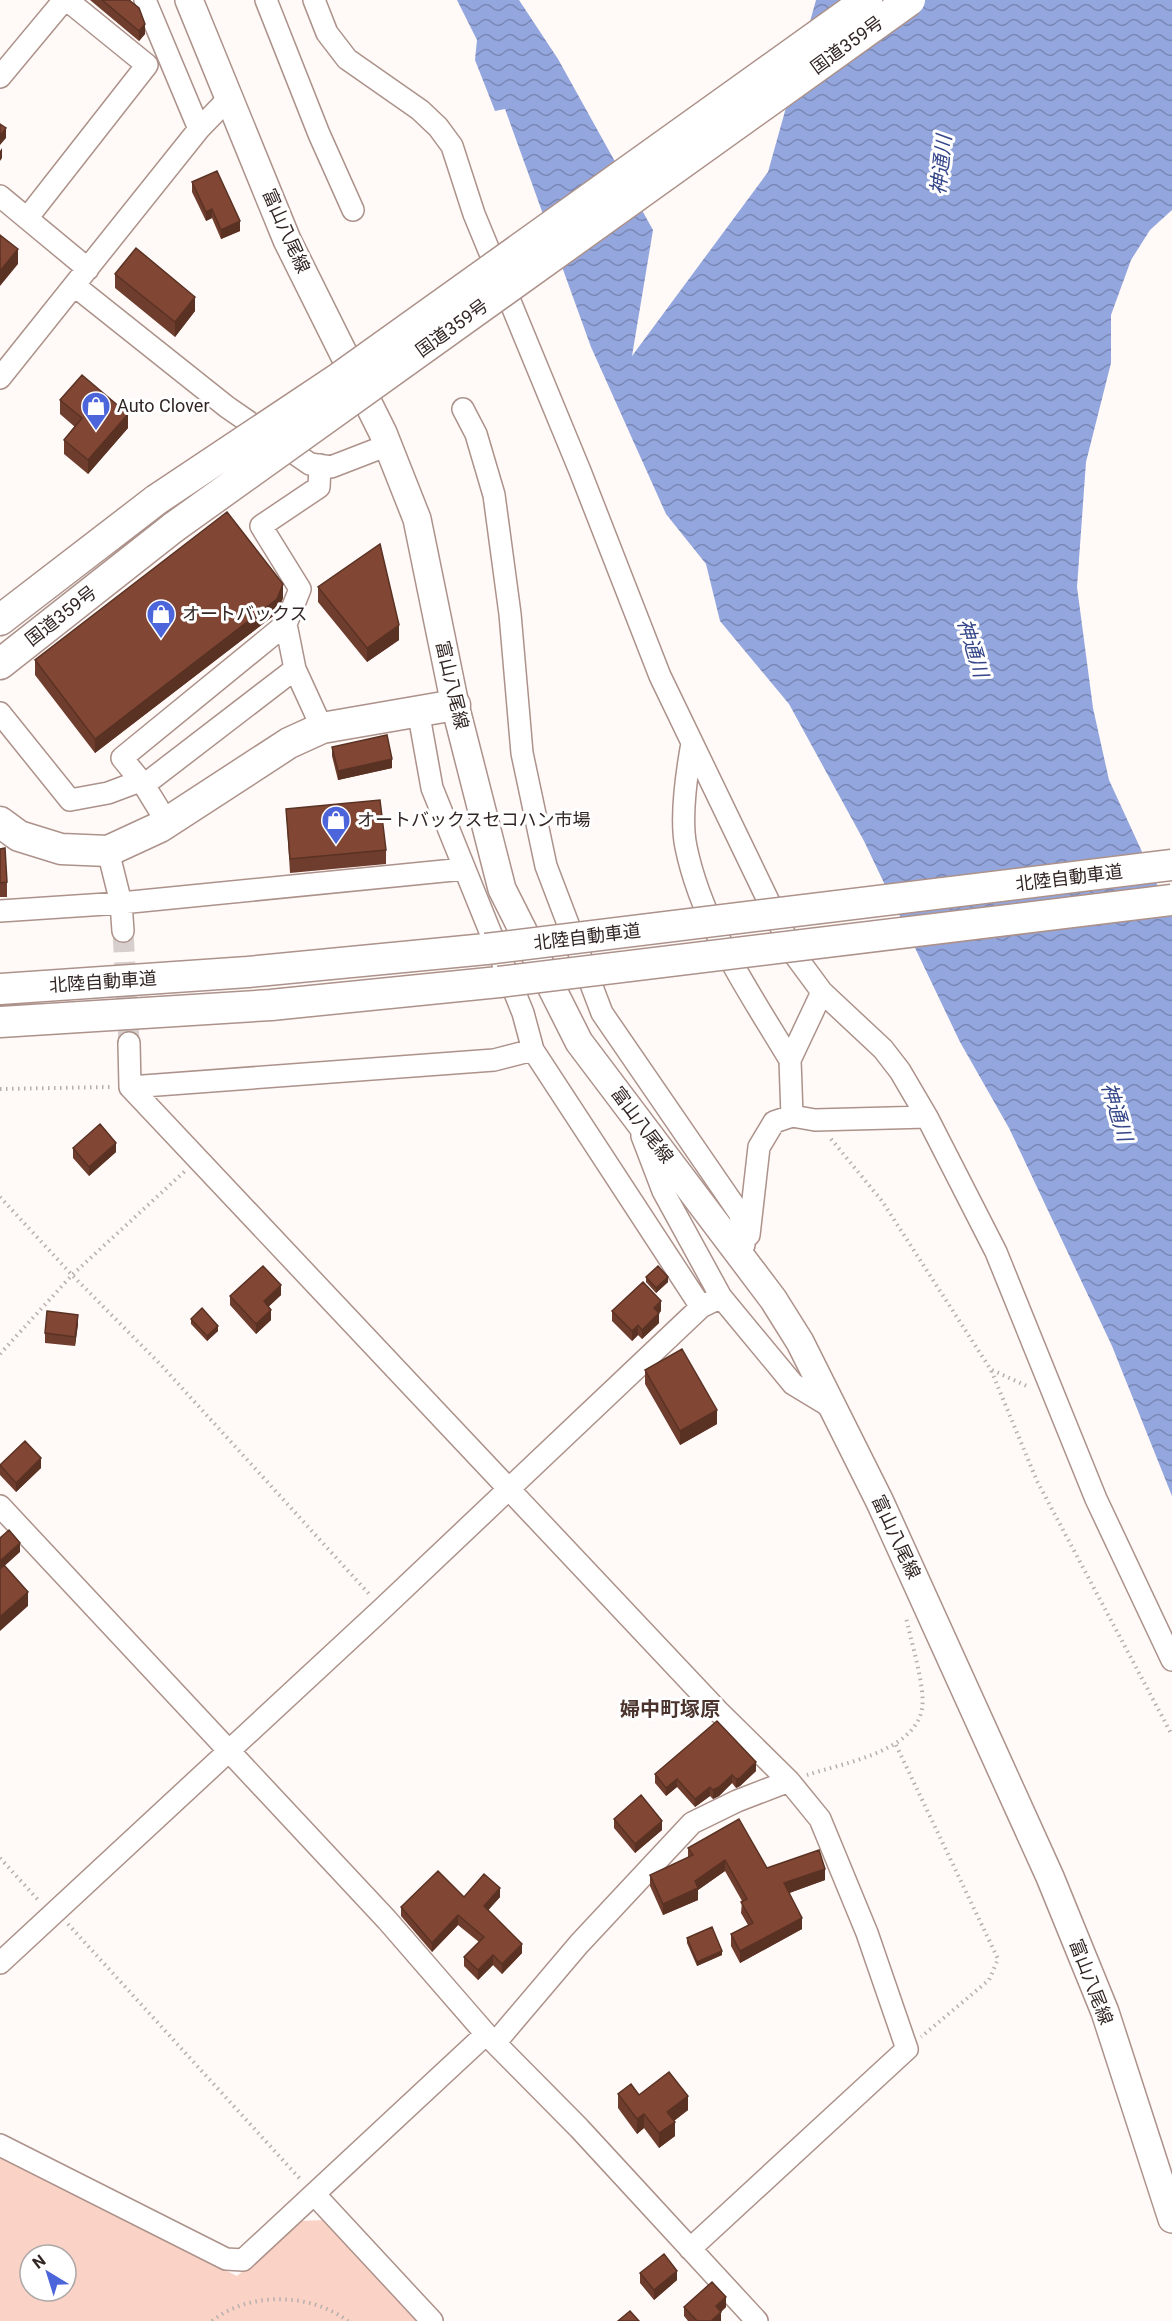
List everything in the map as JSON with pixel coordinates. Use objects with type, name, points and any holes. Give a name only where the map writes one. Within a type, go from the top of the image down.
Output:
[{"type":"highway","name":"国道359号","points":[[0,620],[156,500],[339,378],[867,0]]},
{"type":"highway","name":"国道359号","points":[[0,664],[174,527],[910,0]]},
{"type":"highway","points":[[0,822],[19,836],[62,849],[108,851],[160,828],[289,743],[322,728],[455,705]]},
{"type":"highway","name":"北陸自動車道","points":[[0,989],[248,972],[486,949],[1172,865]]},
{"type":"highway","name":"北陸自動車道","points":[[0,1022],[271,1005],[499,982],[1172,900]]},
{"type":"main road","name":"富山八尾線","points":[[189,0],[288,240],[388,445],[417,519],[455,705],[502,889],[579,1042],[743,1252],[800,1342],[895,1534],[1050,1877],[1105,2012],[1172,2219]]},
{"type":"street","points":[[0,77],[66,0],[147,65],[28,217]]},
{"type":"street","points":[[145,0],[199,129]]},
{"type":"street","points":[[267,0],[319,134],[353,210]]},
{"type":"street","points":[[314,0],[327,33],[347,59],[420,110],[438,127],[452,146],[474,214],[580,471],[660,676],[794,954],[822,992],[883,1049],[900,1071],[927,1117],[996,1252],[1096,1498],[1172,1660]]},
{"type":"street","points":[[0,378],[199,129],[229,98]]},
{"type":"street","points":[[0,196],[88,269]]},
{"type":"street","points":[[75,286],[227,407],[310,464],[331,467],[388,445]]},
{"type":"street","points":[[463,409],[476,434],[494,495],[510,614],[522,753],[546,866],[602,1013],[740,1214],[743,1252]]},
{"type":"street","points":[[163,816],[142,783],[122,758],[286,624],[300,589],[261,526],[319,487],[320,465]]},
{"type":"street","points":[[286,624],[295,669],[322,728]]},
{"type":"street","points":[[0,713],[70,800],[108,793],[142,783],[295,669]]},
{"type":"street","points":[[418,710],[432,788],[519,1002],[533,1050],[701,1307]]},
{"type":"street","points":[[692,742],[686,778],[685,846],[715,934],[790,1060]]},
{"type":"street","points":[[108,851],[121,903],[123,931]]},
{"type":"street","points":[[0,910],[121,903],[464,869]]},
{"type":"street","points":[[792,1116],[790,1060],[822,992]]},
{"type":"street","points":[[129,1043],[130,1087],[199,1157],[718,1711],[789,1781],[820,1819],[867,1933],[907,2049],[690,2249]]},
{"type":"street","points":[[130,1087],[494,1060],[533,1050]]},
{"type":"street","points":[[635,1116],[663,1191],[721,1297],[793,1384],[831,1407]]},
{"type":"street","points":[[743,1252],[750,1230],[759,1147],[774,1122],[792,1116],[815,1120],[927,1117]]},
{"type":"street","points":[[0,1963],[382,1609],[701,1307],[721,1297]]},
{"type":"street","points":[[0,1506],[387,1920],[490,2039],[579,2128],[757,2321]]},
{"type":"street","points":[[0,2145],[226,2259],[243,2260],[490,2039],[692,1823],[737,1801],[789,1781]]},
{"type":"street","points":[[315,2195],[432,2321]]},
{"type":"path","points":[[0,1089],[130,1087]]},
{"type":"path","points":[[815,1120],[882,1201],[991,1370],[1037,1481],[1172,1735]]},
{"type":"path","points":[[0,1354],[72,1275],[199,1157]]},
{"type":"path","points":[[0,1197],[72,1275],[162,1365],[382,1609]]},
{"type":"path","points":[[991,1370],[1054,1398]]},
{"type":"path","points":[[789,1781],[896,1745],[910,1734],[922,1708],[919,1677],[903,1607]]},
{"type":"path","points":[[896,1745],[998,1959],[989,1980],[907,2049]]},
{"type":"path","points":[[0,1858],[53,1912],[315,2195]]},
{"type":"path","points":[[212,2321],[243,2305],[271,2299],[303,2301],[334,2310],[348,2321]]},
{"type":"path","points":[[218,2316],[224,2321]]},
{"type":"shaded area","points":[[0,2158],[237,2276],[302,2221],[324,2220],[416,2321],[0,2321]]},
{"type":"water","name":"神通川","points":[[457,0],[519,0],[558,59],[653,230],[632,356],[768,172],[816,0],[1172,0],[1172,210],[1150,230],[1131,260],[1111,315],[1111,363],[1086,462],[1077,587],[1093,708],[1109,780],[1172,917],[1172,1496],[1112,1346],[1009,1128],[960,1042],[864,841],[789,704],[720,621],[706,564],[666,514],[591,347],[505,109],[495,111],[475,60],[477,40]]},
{"type":"building","points":[[102,0],[129,0],[139,8],[145,24],[139,31]]},
{"type":"building","points":[[0,124],[6,128],[0,136]]},
{"type":"building","points":[[217,171],[240,221],[221,230],[212,209],[206,212],[192,182]]},
{"type":"building","points":[[0,235],[18,249],[0,271]]},
{"type":"building","points":[[136,248],[195,297],[175,322],[115,274]]},
{"type":"building","points":[[82,375],[128,414],[88,460],[64,440],[82,418],[60,400]]},
{"type":"building","name":"オートバックス","points":[[227,512],[283,584],[277,599],[95,739],[35,660]]},
{"type":"building","points":[[380,544],[399,625],[367,648],[318,587]]},
{"type":"building","points":[[387,735],[392,759],[338,771],[332,747]]},
{"type":"building","name":"オートバックスセコハン市場","points":[[380,800],[386,850],[290,859],[286,809]]},
{"type":"building","points":[[5,848],[7,882],[0,883],[0,849]]},
{"type":"building","points":[[100,1124],[116,1143],[89,1167],[73,1148]]},
{"type":"building","points":[[263,1266],[281,1285],[264,1301],[271,1310],[256,1324],[230,1296]]},
{"type":"building","points":[[658,1266],[668,1277],[656,1288],[646,1277]]},
{"type":"building","points":[[643,1282],[661,1301],[654,1308],[659,1313],[642,1330],[638,1325],[632,1331],[612,1311]]},
{"type":"building","points":[[202,1308],[218,1326],[207,1336],[191,1319]]},
{"type":"building","points":[[47,1311],[78,1315],[75,1337],[45,1333]]},
{"type":"building","points":[[682,1349],[717,1410],[680,1431],[645,1370]]},
{"type":"building","points":[[25,1441],[41,1458],[16,1483],[0,1465]]},
{"type":"building","points":[[9,1530],[20,1543],[0,1561],[0,1538]]},
{"type":"building","points":[[4,1565],[28,1592],[0,1617],[0,1569]]},
{"type":"building","points":[[717,1721],[756,1762],[740,1778],[736,1779],[732,1775],[719,1787],[713,1790],[710,1787],[695,1799],[677,1779],[666,1788],[655,1774]]},
{"type":"building","points":[[641,1795],[662,1821],[635,1844],[614,1819]]},
{"type":"building","points":[[739,1819],[767,1868],[819,1850],[825,1869],[784,1883],[802,1918],[740,1951],[731,1934],[753,1923],[741,1902],[747,1899],[725,1860],[695,1881],[698,1888],[663,1904],[650,1875],[693,1855],[688,1848]]},
{"type":"building","points":[[438,1871],[464,1897],[484,1874],[500,1888],[484,1906],[522,1944],[502,1964],[493,1955],[478,1970],[464,1957],[484,1937],[458,1915],[432,1943],[401,1907]]},
{"type":"building","points":[[712,1927],[722,1951],[697,1962],[687,1938]]},
{"type":"building","points":[[669,2072],[688,2096],[667,2112],[675,2122],[659,2133],[644,2114],[637,2119],[618,2094],[631,2084],[639,2095]]},
{"type":"building","points":[[664,2254],[677,2271],[654,2290],[640,2273]]},
{"type":"building","points":[[712,2282],[726,2297],[716,2306],[721,2312],[711,2321],[697,2321],[684,2307]]},
{"type":"building","points":[[630,2311],[639,2321],[618,2321]]},
{"type":"tunnel","points":[[123,931],[129,1043]]},
{"type":"place","name":"Auto Clover","points":[[96,432]]},
{"type":"place","name":"オートバックス","points":[[161,640]]},
{"type":"place","name":"オートバックスセコハン市場","points":[[336,846]]},
{"type":"district","name":"婦中町塚原","points":[[670,1709]]}]
